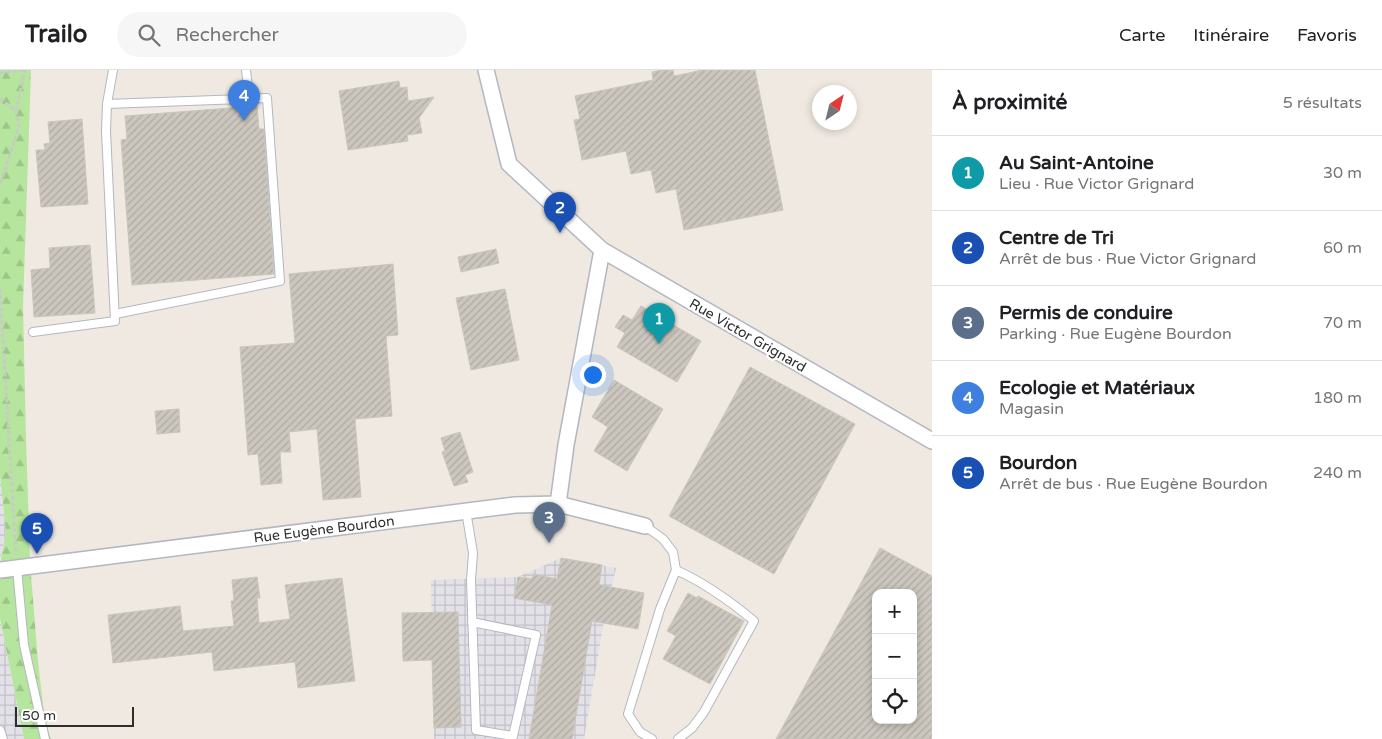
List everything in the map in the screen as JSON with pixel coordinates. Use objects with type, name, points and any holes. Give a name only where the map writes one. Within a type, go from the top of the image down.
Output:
[{"type":"street","name":"Rue Victor Grignard","points":[[486,70],[509,164],[602,250],[932,441]]},
{"type":"street","points":[[558,504],[566,445],[602,250]]},
{"type":"street","name":"Rue Eugène Bourdon","points":[[0,570],[514,505],[558,504],[645,526]]},
{"type":"lane","points":[[33,332],[115,322],[106,130],[113,70]]},
{"type":"lane","points":[[246,70],[249,98]]},
{"type":"lane","points":[[108,104],[267,98],[280,281],[115,314]]},
{"type":"lane","points":[[466,511],[473,553],[471,580],[472,622],[476,730],[513,736],[536,635],[472,622]]},
{"type":"lane","points":[[645,526],[663,539],[673,552],[676,570],[660,609],[628,714],[640,732],[652,739]]},
{"type":"lane","points":[[17,568],[24,645],[44,739]]},
{"type":"lane","points":[[676,570],[693,578],[733,604],[754,621],[704,712],[692,728],[678,739]]},
{"type":"lane","points":[[0,730],[3,739]]},
{"type":"path","points":[[0,73],[24,70],[16,111],[18,126],[0,185]]},
{"type":"path","points":[[0,99],[16,111]]},
{"type":"path","points":[[0,288],[17,568]]},
{"type":"shaded area","points":[[0,475],[6,532],[0,561]]},
{"type":"shaded area","points":[[561,558],[616,568],[605,615],[584,739],[434,739],[431,580],[518,577]]},
{"type":"shaded area","points":[[0,619],[24,739],[0,739]]},
{"type":"green space","points":[[0,70],[31,70],[23,307],[26,438],[30,562],[38,662],[45,721],[51,739],[24,739],[0,618],[0,565],[6,532],[0,475]]},
{"type":"building","points":[[673,70],[674,76],[703,70],[755,70],[783,210],[684,230],[676,189],[656,193],[651,170],[631,174],[626,151],[582,160],[574,120],[580,119],[575,96],[653,80],[652,72]]},
{"type":"building","points":[[399,81],[400,88],[407,87],[408,101],[434,97],[419,118],[422,133],[407,135],[408,141],[348,150],[339,91]]},
{"type":"building","points":[[257,106],[259,129],[264,129],[274,274],[132,285],[121,140],[127,139],[125,116]]},
{"type":"building","points":[[82,119],[88,204],[41,207],[36,150],[45,150],[44,144],[50,143],[48,122]]},
{"type":"building","points":[[90,245],[95,313],[34,317],[31,270],[50,268],[49,248]]},
{"type":"building","points":[[496,249],[499,263],[461,272],[458,257]]},
{"type":"building","points":[[393,264],[398,335],[386,336],[392,416],[355,419],[361,497],[323,500],[317,429],[289,432],[291,452],[280,452],[282,483],[261,485],[258,454],[248,455],[240,347],[295,343],[289,274]]},
{"type":"building","points":[[505,289],[519,360],[471,370],[456,298]]},
{"type":"building","points":[[641,306],[701,341],[677,382],[617,347],[625,333],[615,327],[623,315],[632,320]]},
{"type":"building","points":[[750,367],[855,424],[774,574],[669,516]]},
{"type":"building","points":[[614,380],[663,409],[627,471],[594,451],[608,427],[592,417]]},
{"type":"building","points":[[179,409],[180,432],[157,434],[155,411]]},
{"type":"building","points":[[460,432],[473,472],[465,475],[468,482],[454,486],[442,452],[445,451],[441,438]]},
{"type":"building","points":[[880,548],[932,576],[932,739],[776,739]]},
{"type":"building","points":[[561,558],[602,565],[599,585],[644,593],[638,629],[592,621],[572,739],[529,739],[552,605],[514,598],[518,577],[532,579],[533,574],[557,579]]},
{"type":"building","points":[[257,577],[260,598],[257,598],[259,623],[290,619],[285,585],[342,578],[355,681],[298,688],[295,662],[214,671],[212,652],[113,663],[108,615],[180,606],[183,631],[234,626],[231,601],[234,601],[232,580]]},
{"type":"building","points":[[688,593],[697,598],[698,596],[744,621],[710,684],[663,659],[676,636],[667,631]]},
{"type":"building","points":[[458,612],[461,727],[434,728],[432,660],[403,661],[402,613]]},
{"type":"place","name":"Ecologie et Matériaux","points":[[244,121]]},
{"type":"place","name":"Centre de Tri","points":[[560,233]]},
{"type":"place","name":"Au Saint-Antoine","points":[[659,344]]},
{"type":"place","name":"Permis de conduire","points":[[549,543]]},
{"type":"place","name":"Bourdon","points":[[37,554]]}]
